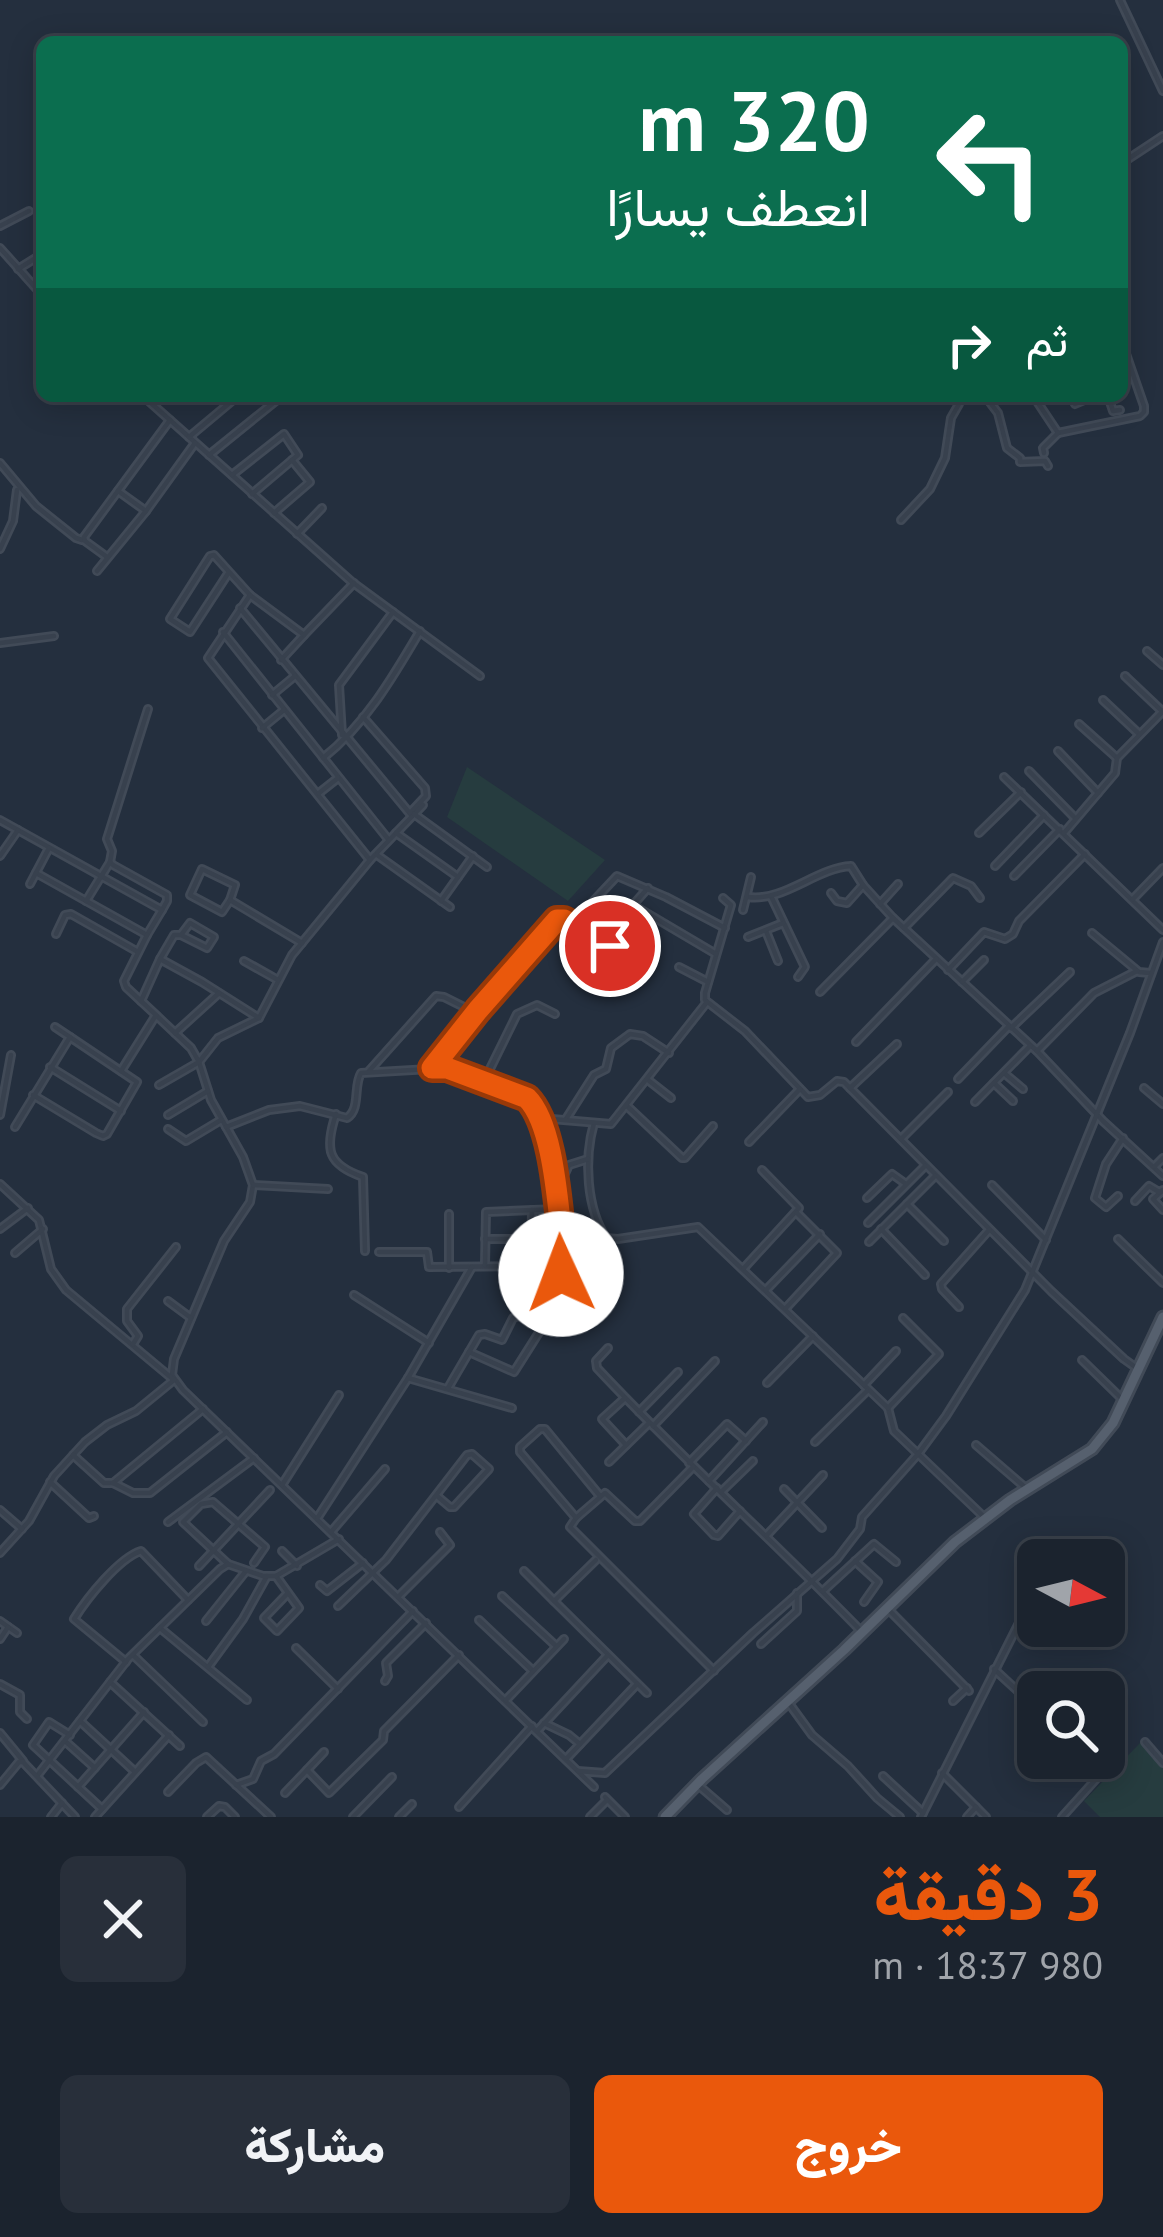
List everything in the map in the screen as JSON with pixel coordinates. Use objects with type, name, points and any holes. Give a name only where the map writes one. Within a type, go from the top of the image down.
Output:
[{"type":"main road","points":[[665,1817],[985,1517],[1092,1449],[1109,1429],[1163,1317]]},
{"type":"street","points":[[1120,0],[1163,92]]},
{"type":"street","points":[[1128,159],[1163,136]]},
{"type":"street","points":[[0,226],[28,211]]},
{"type":"street","points":[[0,248],[36,288]]},
{"type":"street","points":[[18,269],[36,258]]},
{"type":"street","points":[[32,284],[36,282]]},
{"type":"street","points":[[1044,453],[1043,448],[1058,433],[1141,416],[1144,412],[1128,360]]},
{"type":"street","points":[[150,402],[354,583],[480,676]]},
{"type":"street","points":[[97,571],[146,511],[192,440],[232,402]]},
{"type":"street","points":[[266,402],[269,406]]},
{"type":"street","points":[[209,454],[274,402]]},
{"type":"street","points":[[901,520],[932,485],[945,458],[951,418],[959,402]]},
{"type":"street","points":[[990,402],[998,413],[1007,448],[1020,462],[1045,461],[1048,466]]},
{"type":"street","points":[[1038,402],[1058,433]]},
{"type":"street","points":[[1110,402],[1113,411],[1120,410]]},
{"type":"street","points":[[84,540],[170,420]]},
{"type":"street","points":[[232,475],[283,434],[299,452],[252,494]]},
{"type":"street","points":[[274,513],[310,482],[292,460]]},
{"type":"street","points":[[0,463],[36,506],[107,557]]},
{"type":"street","points":[[0,549],[16,507],[16,484]]},
{"type":"street","points":[[118,490],[146,511]]},
{"type":"street","points":[[297,534],[322,508]]},
{"type":"street","points":[[229,572],[190,632],[171,621],[214,555],[250,595],[304,635]]},
{"type":"street","points":[[281,660],[354,583]]},
{"type":"street","points":[[250,595],[208,658],[370,860]]},
{"type":"street","points":[[240,608],[412,815],[488,867]]},
{"type":"street","points":[[344,736],[340,682],[393,612]]},
{"type":"street","points":[[223,632],[389,840]]},
{"type":"street","points":[[322,758],[363,717],[419,632]]},
{"type":"street","points":[[0,643],[54,636]]},
{"type":"street","points":[[1148,651],[1162,664]]},
{"type":"street","points":[[272,695],[295,676]]},
{"type":"street","points":[[1014,876],[1098,794],[1115,773],[1117,758],[1163,712],[1125,676]]},
{"type":"street","points":[[1103,700],[1140,735]]},
{"type":"street","points":[[86,901],[110,862],[108,836],[148,709]]},
{"type":"street","points":[[262,728],[284,710]]},
{"type":"street","points":[[159,1085],[199,1061],[218,1038],[259,1018],[302,944],[426,796],[363,717]]},
{"type":"street","points":[[1079,724],[1117,758]]},
{"type":"street","points":[[1058,751],[1098,794]]},
{"type":"street","points":[[1029,771],[1075,818]]},
{"type":"street","points":[[1004,777],[1163,930]]},
{"type":"street","points":[[316,795],[338,778]]},
{"type":"street","points":[[979,833],[1021,792]]},
{"type":"street","points":[[412,815],[423,805]]},
{"type":"street","points":[[994,866],[1044,814]]},
{"type":"street","points":[[0,820],[162,910]]},
{"type":"street","points":[[0,856],[18,830]]},
{"type":"street","points":[[396,833],[458,877]]},
{"type":"street","points":[[30,884],[50,848]]},
{"type":"street","points":[[376,854],[450,907]]},
{"type":"street","points":[[948,970],[984,932],[1004,939],[1010,936],[1085,854]]},
{"type":"street","points":[[441,901],[472,856]]},
{"type":"street","points":[[110,862],[167,895],[124,981],[193,1051],[253,1185],[250,1202],[224,1241],[191,1318],[172,1365],[174,1380]]},
{"type":"street","points":[[748,897],[771,896],[827,870],[851,866],[893,918],[1163,1176]]},
{"type":"street","points":[[1132,900],[1163,868]]},
{"type":"street","points":[[202,869],[234,883],[230,900],[220,912],[190,897],[202,869]]},
{"type":"street","points":[[36,873],[148,934]]},
{"type":"street","points":[[571,925],[615,877],[648,888],[725,928]]},
{"type":"street","points":[[743,910],[751,877]]},
{"type":"street","points":[[904,928],[953,878],[971,886],[980,898]]},
{"type":"street","points":[[880,904],[898,884]]},
{"type":"street","points":[[831,893],[837,901],[847,902],[863,885]]},
{"type":"street","points":[[624,915],[648,888]]},
{"type":"street","points":[[771,896],[806,967],[798,977]]},
{"type":"street","points":[[723,898],[731,904],[704,997],[707,1002],[749,1035],[811,1097],[838,1081],[850,1088],[989,1230],[1138,1370]]},
{"type":"street","points":[[230,900],[302,944]]},
{"type":"street","points":[[633,905],[717,955]]},
{"type":"street","points":[[56,934],[64,915],[71,914],[138,952]]},
{"type":"street","points":[[820,992],[893,918]]},
{"type":"street","points":[[432,1068],[557,920],[608,946],[624,932]]},
{"type":"street","points":[[141,1001],[174,935],[207,948],[214,937],[193,923],[181,935]]},
{"type":"street","points":[[748,937],[782,923]]},
{"type":"street","points":[[766,931],[778,961]]},
{"type":"street","points":[[1092,933],[1137,971],[1152,973]]},
{"type":"street","points":[[578,1771],[605,1773],[839,1557],[861,1528],[862,1517],[918,1454],[1025,1290],[1163,942]]},
{"type":"street","points":[[160,959],[259,1018]]},
{"type":"street","points":[[856,1042],[936,959]]},
{"type":"street","points":[[962,982],[984,960]]},
{"type":"street","points":[[244,961],[278,980]]},
{"type":"street","points":[[679,967],[708,982]]},
{"type":"street","points":[[976,1102],[1094,993],[1137,971]]},
{"type":"street","points":[[958,1079],[1070,972]]},
{"type":"street","points":[[175,1034],[219,992]]},
{"type":"street","points":[[368,1072],[436,996],[476,1013]]},
{"type":"street","points":[[540,1118],[613,1124],[707,1002]]},
{"type":"street","points":[[484,1082],[518,1014],[537,1005],[555,1014]]},
{"type":"street","points":[[121,1071],[156,1015]]},
{"type":"street","points":[[33,1095],[100,1136],[107,1134],[137,1082],[55,1028]]},
{"type":"street","points":[[565,1120],[592,1078],[606,1069],[611,1048],[630,1034],[643,1036],[669,1053]]},
{"type":"street","points":[[15,1126],[70,1037]]},
{"type":"street","points":[[850,1088],[897,1044]]},
{"type":"street","points":[[0,1114],[11,1055]]},
{"type":"street","points":[[50,1066],[121,1111]]},
{"type":"street","points":[[168,1129],[186,1141],[223,1124],[295,1106],[347,1118],[353,1114],[357,1077],[368,1072],[447,1068],[527,1098],[540,1118],[556,1193],[564,1235],[562,1273],[532,1266],[429,1267],[427,1252],[379,1252]]},
{"type":"street","points":[[1004,1073],[1023,1089]]},
{"type":"street","points":[[648,1080],[671,1098]]},
{"type":"street","points":[[994,1083],[1013,1101]]},
{"type":"street","points":[[1144,1088],[1163,1104]]},
{"type":"street","points":[[748,1142],[800,1089]]},
{"type":"street","points":[[168,1115],[208,1091]]},
{"type":"street","points":[[901,1139],[947,1092]]},
{"type":"street","points":[[627,1106],[682,1158],[713,1126]]},
{"type":"street","points":[[336,1114],[330,1152],[343,1169],[363,1177],[365,1251]]},
{"type":"street","points":[[594,1123],[588,1159],[597,1223],[607,1239]]},
{"type":"street","points":[[1118,1196],[1106,1208],[1095,1198],[1106,1164],[1123,1138]]},
{"type":"street","points":[[1154,1167],[1163,1158]]},
{"type":"street","points":[[556,1193],[569,1165],[588,1159]]},
{"type":"street","points":[[868,1223],[926,1166]]},
{"type":"street","points":[[744,1268],[799,1206],[762,1170]]},
{"type":"street","points":[[867,1198],[892,1174],[906,1184]]},
{"type":"street","points":[[869,1242],[935,1176]]},
{"type":"street","points":[[253,1185],[328,1189]]},
{"type":"street","points":[[992,1185],[1046,1240]]},
{"type":"street","points":[[1135,1201],[1149,1186],[1162,1191],[1153,1199],[1163,1210]]},
{"type":"street","points":[[2,1190],[35,1215],[54,1276],[72,1295],[174,1380],[594,1787]]},
{"type":"street","points":[[907,1204],[944,1241]]},
{"type":"street","points":[[0,1228],[28,1208]]},
{"type":"street","points":[[484,1266],[486,1212],[558,1209]]},
{"type":"street","points":[[532,1210],[532,1266]]},
{"type":"street","points":[[785,1309],[836,1255],[797,1213]]},
{"type":"street","points":[[449,1214],[449,1268]]},
{"type":"street","points":[[564,1235],[607,1239],[695,1226],[888,1408],[894,1431],[985,1517]]},
{"type":"street","points":[[15,1253],[43,1229]]},
{"type":"street","points":[[881,1229],[925,1275]]},
{"type":"street","points":[[959,1307],[941,1284],[989,1230]]},
{"type":"street","points":[[766,1290],[820,1234]]},
{"type":"street","points":[[484,1239],[532,1239]]},
{"type":"street","points":[[1118,1239],[1163,1283]]},
{"type":"street","points":[[133,1344],[138,1337],[127,1321],[127,1309],[176,1247]]},
{"type":"street","points":[[317,1519],[409,1378],[472,1267]]},
{"type":"street","points":[[354,1295],[429,1343]]},
{"type":"street","points":[[168,1301],[191,1318]]},
{"type":"street","points":[[469,1352],[515,1372],[550,1315]]},
{"type":"street","points":[[448,1388],[481,1334],[503,1339],[516,1316],[543,1327]]},
{"type":"street","points":[[888,1408],[939,1354],[904,1318]]},
{"type":"street","points":[[767,1383],[813,1336]]},
{"type":"street","points":[[608,1348],[595,1365],[862,1632]]},
{"type":"street","points":[[815,1442],[896,1351]]},
{"type":"street","points":[[1082,1360],[1124,1400]]},
{"type":"street","points":[[609,1462],[715,1361]]},
{"type":"street","points":[[639,1412],[678,1372]]},
{"type":"street","points":[[409,1378],[512,1408]]},
{"type":"street","points":[[0,1553],[22,1529],[50,1482],[98,1430],[136,1411],[174,1380]]},
{"type":"street","points":[[282,1485],[339,1395]]},
{"type":"street","points":[[625,1398],[602,1419],[626,1445]]},
{"type":"street","points":[[112,1483],[203,1409]]},
{"type":"street","points":[[709,1481],[763,1423]]},
{"type":"street","points":[[714,1671],[570,1525],[607,1493],[639,1521],[727,1424],[746,1441]]},
{"type":"street","points":[[576,1518],[520,1447],[545,1429],[600,1496]]},
{"type":"street","points":[[73,1455],[104,1483],[133,1493],[150,1492],[226,1432]]},
{"type":"street","points":[[976,1445],[1027,1489]]},
{"type":"street","points":[[338,1606],[374,1574],[469,1454],[489,1469],[455,1507],[437,1496]]},
{"type":"street","points":[[168,1522],[254,1458]]},
{"type":"street","points":[[740,1511],[715,1536],[694,1514],[753,1461]]},
{"type":"street","points":[[331,1532],[385,1469]]},
{"type":"street","points":[[766,1535],[823,1475]]},
{"type":"street","points":[[50,1482],[89,1518],[94,1516]]},
{"type":"street","points":[[784,1489],[822,1528]]},
{"type":"street","points":[[199,1566],[270,1490]]},
{"type":"street","points":[[254,1563],[265,1547],[213,1502],[201,1504],[183,1520],[228,1564],[267,1576],[297,1566],[339,1539]]},
{"type":"street","points":[[0,1510],[22,1529]]},
{"type":"street","points":[[398,1597],[450,1545],[440,1532]]},
{"type":"street","points":[[824,1591],[874,1544],[896,1562]]},
{"type":"street","points":[[126,1662],[74,1619],[133,1552],[141,1551],[188,1600]]},
{"type":"street","points":[[282,1551],[297,1566]]},
{"type":"street","points":[[554,1601],[598,1558]]},
{"type":"street","points":[[855,1562],[878,1583],[864,1602]]},
{"type":"street","points":[[320,1585],[327,1591],[363,1563]]},
{"type":"street","points":[[37,1777],[133,1654],[228,1564]]},
{"type":"street","points":[[206,1621],[246,1571]]},
{"type":"street","points":[[524,1571],[647,1693]]},
{"type":"street","points":[[208,1667],[267,1576]]},
{"type":"street","points":[[276,1576],[299,1610],[277,1630],[264,1618],[287,1594]]},
{"type":"street","points":[[761,1644],[797,1611],[797,1593]]},
{"type":"street","points":[[502,1596],[557,1646]]},
{"type":"street","points":[[887,1608],[968,1690],[952,1701]]},
{"type":"street","points":[[236,1784],[253,1779],[261,1761],[274,1754],[413,1611]]},
{"type":"street","points":[[772,1616],[777,1630]]},
{"type":"street","points":[[479,1620],[533,1671]]},
{"type":"street","points":[[0,1621],[17,1633]]},
{"type":"street","points":[[385,1682],[386,1664],[426,1623]]},
{"type":"street","points":[[883,1776],[922,1815],[1017,1626]]},
{"type":"street","points":[[0,1639],[8,1627]]},
{"type":"street","points":[[160,1628],[247,1700]]},
{"type":"street","points":[[506,1700],[564,1639]]},
{"type":"street","points":[[296,1648],[338,1689]]},
{"type":"street","points":[[133,1654],[202,1722]]},
{"type":"street","points":[[307,1770],[329,1793],[459,1655]]},
{"type":"street","points":[[459,1807],[608,1655]]},
{"type":"street","points":[[994,1669],[1017,1690]]},
{"type":"street","points":[[110,1682],[180,1746]]},
{"type":"street","points":[[0,1684],[20,1695],[20,1712],[27,1719]]},
{"type":"street","points":[[566,1759],[637,1684]]},
{"type":"street","points":[[787,1701],[815,1738],[900,1817]]},
{"type":"street","points":[[78,1787],[143,1712]]},
{"type":"street","points":[[80,1721],[135,1772]]},
{"type":"street","points":[[94,1768],[51,1722],[33,1745],[102,1809]]},
{"type":"street","points":[[543,1723],[580,1744]]},
{"type":"street","points":[[0,1733],[75,1817]]},
{"type":"street","points":[[95,1817],[169,1735]]},
{"type":"street","points":[[1145,1742],[1163,1763]]},
{"type":"street","points":[[284,1792],[324,1752]]},
{"type":"street","points":[[168,1792],[204,1757],[268,1814],[259,1817]]},
{"type":"street","points":[[0,1785],[23,1762]]},
{"type":"street","points":[[942,1773],[986,1817]]},
{"type":"street","points":[[352,1817],[392,1777]]},
{"type":"street","points":[[1062,1817],[1097,1779]]},
{"type":"street","points":[[697,1784],[727,1810]]},
{"type":"street","points":[[590,1817],[606,1799],[625,1817]]},
{"type":"street","points":[[52,1817],[62,1803]]},
{"type":"street","points":[[399,1817],[412,1804]]},
{"type":"street","points":[[207,1817],[222,1806],[235,1817]]},
{"type":"street","points":[[967,1817],[976,1807]]},
{"type":"green space","points":[[467,767],[605,860],[568,901],[447,817]]},
{"type":"green space","points":[[1142,1741],[1163,1764],[1163,1817],[1100,1817],[1084,1801],[1105,1779],[1125,1779],[1125,1759]]},
{"type":"route","points":[[561,1274],[564,1235],[534,1105],[527,1098],[453,1070],[432,1068],[557,920],[610,946]]}]
